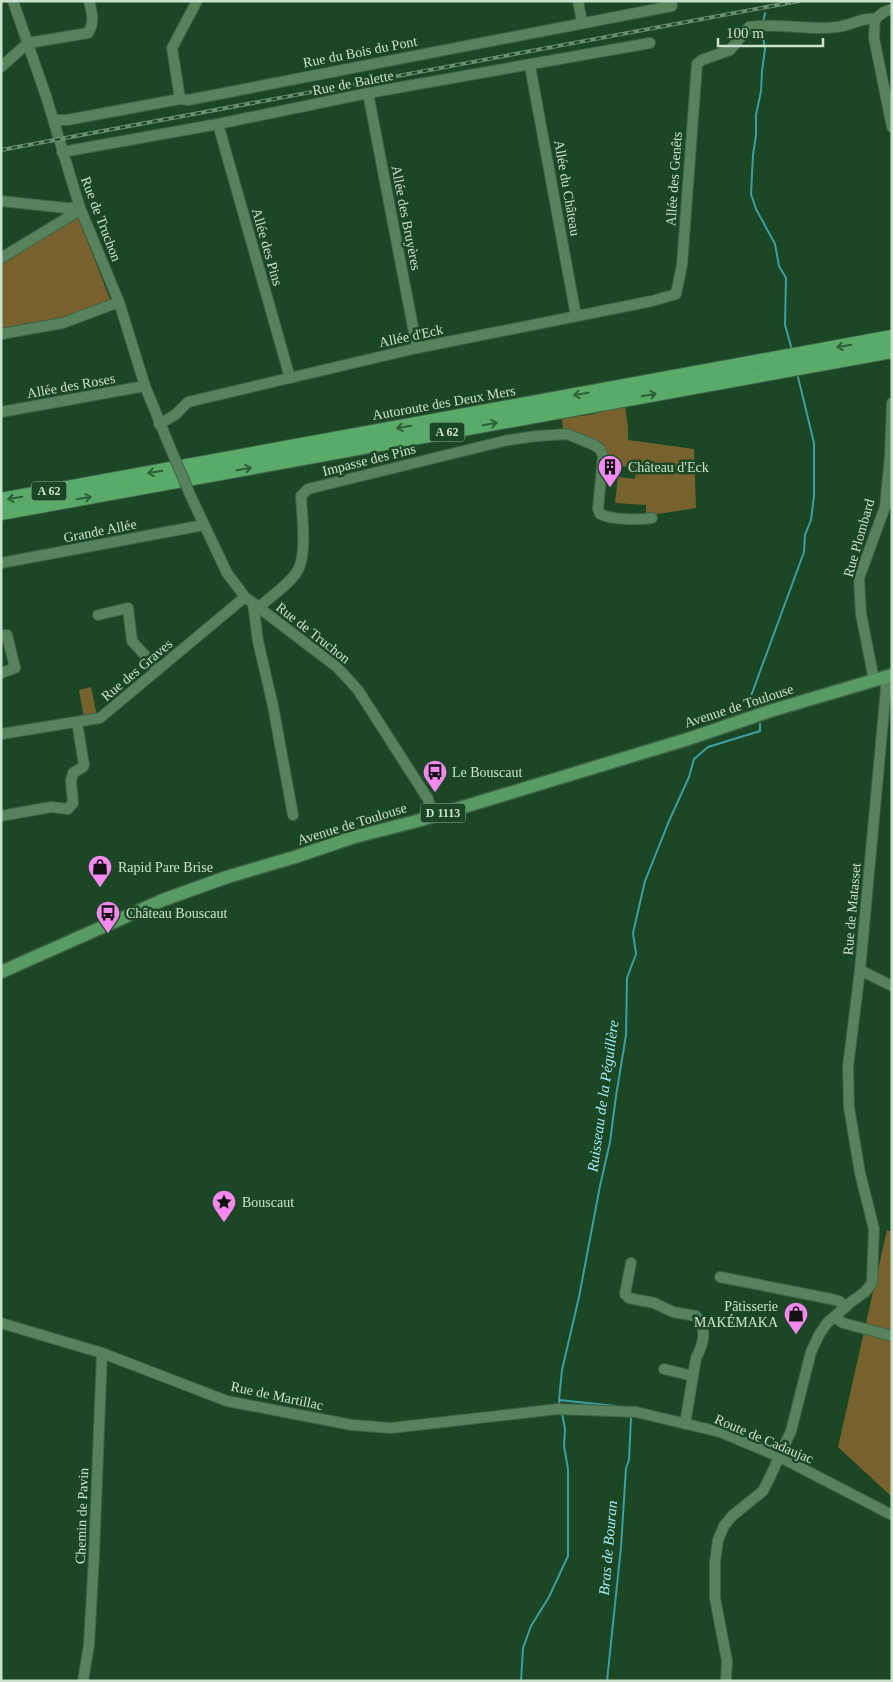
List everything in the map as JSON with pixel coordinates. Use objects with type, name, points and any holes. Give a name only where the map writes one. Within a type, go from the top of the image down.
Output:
[{"type":"highway","name":"Autoroute des Deux Mers","points":[[1,500],[892,337]]},
{"type":"highway","name":"Autoroute des Deux Mers","points":[[1,513],[892,351]]},
{"type":"main road","name":"Avenue de Toulouse","points":[[1,972],[170,897],[227,877],[354,837],[433,816],[688,739],[770,711],[886,683]]},
{"type":"street","name":"Rue de Truchon","points":[[12,1],[54,120],[80,208],[119,302],[145,386],[192,499],[227,573],[252,603],[337,667],[358,690],[428,799],[433,816]]},
{"type":"street","points":[[1,67],[28,43],[88,33],[94,18],[89,1]]},
{"type":"street","points":[[180,99],[172,48],[197,1]]},
{"type":"street","points":[[578,1],[582,22]]},
{"type":"street","name":"Rue du Bois du Pont","points":[[54,120],[67,120],[180,99],[188,100],[222,94],[582,22],[672,6]]},
{"type":"street","points":[[892,9],[875,19],[874,38],[892,128]]},
{"type":"street","name":"Allée des Genêts","points":[[676,294],[682,265],[696,66],[702,60],[730,50],[750,27],[762,25],[824,28],[843,26],[870,18],[875,19]]},
{"type":"street","name":"Rue de Balette","points":[[62,152],[218,124],[368,93],[530,66],[650,43]]},
{"type":"street","name":"Allée du Château","points":[[530,66],[576,316]]},
{"type":"street","name":"Allée des Bruyères","points":[[368,93],[417,348]]},
{"type":"street","name":"Allée des Pins","points":[[218,124],[290,378]]},
{"type":"street","points":[[1,201],[80,208]]},
{"type":"street","points":[[1,258],[72,215],[80,208]]},
{"type":"street","name":"Allée d'Eck","points":[[160,424],[175,415],[188,402],[417,348],[652,301],[676,294]]},
{"type":"street","points":[[1,334],[63,323],[119,302]]},
{"type":"street","name":"Allée des Roses","points":[[1,412],[145,386]]},
{"type":"street","name":"Rue Plombard","points":[[886,683],[861,614],[859,578],[885,506],[890,456],[892,402]]},
{"type":"street","name":"Impasse des Pins","points":[[252,603],[280,589],[298,569],[303,546],[301,496],[308,489],[508,440],[567,434],[594,445],[600,449],[603,456],[598,509],[600,514],[636,519],[652,518]]},
{"type":"street","name":"Grande Allée","points":[[1,563],[204,525]]},
{"type":"street","points":[[252,603],[293,815]]},
{"type":"street","name":"Rue des Graves","points":[[2,734],[100,718],[158,670],[252,603]]},
{"type":"street","points":[[98,615],[128,608],[132,641],[158,670]]},
{"type":"street","points":[[1,636],[7,635],[14,668],[1,673]]},
{"type":"street","name":"Rue de Matasset","points":[[726,1681],[727,1661],[715,1598],[715,1562],[718,1540],[724,1526],[732,1516],[763,1491],[780,1457],[791,1430],[811,1352],[819,1335],[827,1323],[865,1292],[872,1283],[874,1229],[860,1173],[849,1107],[848,1067],[860,970],[886,683]]},
{"type":"street","points":[[1,816],[50,807],[68,809],[74,803],[71,777],[73,773],[84,765],[77,722]]},
{"type":"street","points":[[860,970],[892,986]]},
{"type":"street","points":[[631,1263],[626,1294],[629,1298],[654,1302],[673,1312],[696,1316],[701,1321],[704,1333],[693,1376],[685,1424]]},
{"type":"street","points":[[720,1277],[831,1299],[839,1301],[846,1306]]},
{"type":"street","points":[[834,1317],[843,1323],[892,1336]]},
{"type":"street","name":"Rue de Martillac","points":[[1,1323],[102,1353],[227,1401],[352,1425],[392,1428],[558,1409]]},
{"type":"street","name":"Chemin de Pavin","points":[[83,1681],[88,1645],[94,1556],[102,1353]]},
{"type":"street","points":[[664,1370],[693,1376]]},
{"type":"street","name":"Route de Cadaujac","points":[[558,1409],[636,1412],[720,1432],[780,1457],[892,1515]]},
{"type":"shaded area","points":[[78,217],[111,302],[61,322],[1,333],[1,264],[24,248]]},
{"type":"shaded area","points":[[625,406],[628,440],[694,449],[696,508],[646,516],[646,505],[615,503],[618,477],[635,479],[636,468],[614,465],[611,460],[605,459],[603,446],[563,431],[562,418],[589,415]]},
{"type":"shaded area","points":[[91,687],[97,716],[84,718],[79,690]]},
{"type":"shaded area","points":[[887,1230],[892,1232],[892,1497],[838,1447]]},
{"type":"waterway","name":"Ruisseau de la Péguillère","points":[[763,23],[765,13]]},
{"type":"waterway","name":"Ruisseau de la Péguillère","points":[[762,30],[765,49],[761,91],[756,115],[751,194],[756,209],[775,244],[779,266],[786,278],[785,325],[792,350]]},
{"type":"waterway","name":"Ruisseau de la Péguillère","points":[[757,706],[751,696],[804,552],[805,535],[811,520],[814,496],[814,443],[798,377]]},
{"type":"waterway","name":"Ruisseau de la Péguillère","points":[[560,1405],[562,1370],[579,1297],[610,1142],[626,1035],[627,978],[636,954],[633,933],[645,881],[689,777],[694,759],[708,747],[760,731],[760,724]]},
{"type":"waterway","name":"Bras de Bouran","points":[[559,1400],[616,1406]]},
{"type":"waterway","name":"Ruisseau de la Péguillère","points":[[521,1681],[523,1648],[531,1626],[549,1597],[568,1556],[568,1469],[564,1446],[565,1429],[562,1413]]},
{"type":"waterway","name":"Bras de Bouran","points":[[607,1681],[621,1547],[626,1468],[629,1460],[631,1417]]},
{"type":"railway","points":[[1,150],[799,1]]},
{"type":"place","name":"Château d'Eck","points":[[610,488]]},
{"type":"place","name":"Le Bouscaut","points":[[435,793]]},
{"type":"place","name":"Rapid Pare Brise","points":[[100,888]]},
{"type":"place","name":"Château Bouscaut","points":[[108,934]]},
{"type":"place","name":"Bouscaut","points":[[224,1223]]},
{"type":"place","name":"Pâtisserie MAKÉMAKA","points":[[796,1335]]}]
